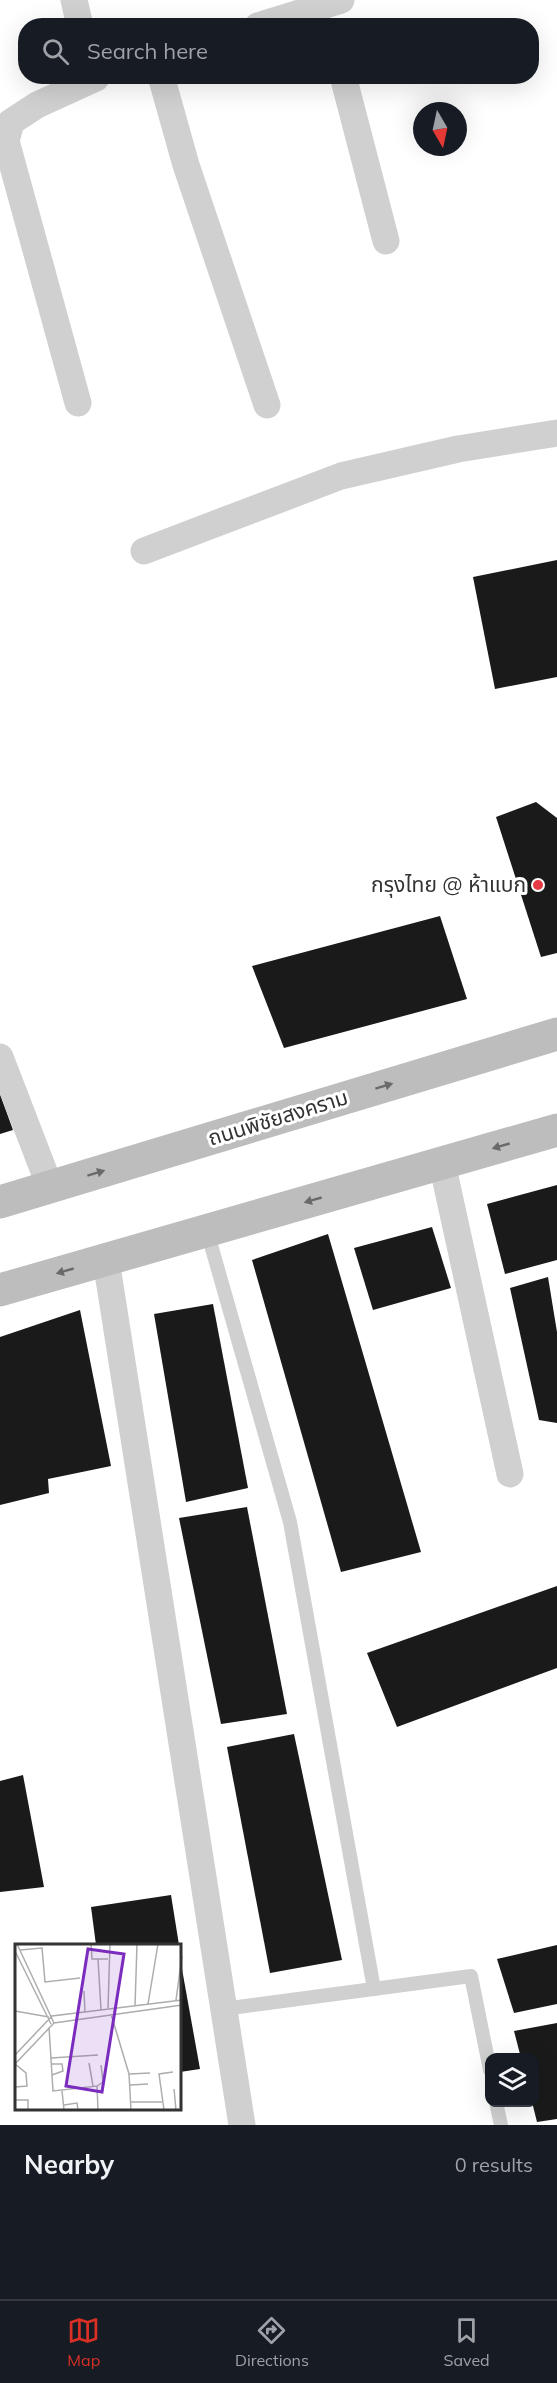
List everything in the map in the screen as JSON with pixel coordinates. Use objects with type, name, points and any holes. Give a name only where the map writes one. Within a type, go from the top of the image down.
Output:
[{"type":"main road","name":"ถนนพิชัยสงคราม","points":[[0,1202],[557,1034]]},
{"type":"main road","points":[[0,1290],[557,1130]]},
{"type":"street","points":[[74,0],[78,18]]},
{"type":"street","points":[[295,18],[332,10]]},
{"type":"street","points":[[78,402],[6,141],[11,122],[37,105],[82,84]]},
{"type":"street","points":[[163,84],[186,165],[267,405]]},
{"type":"street","points":[[345,84],[386,241]]},
{"type":"street","points":[[144,551],[341,476],[458,449],[557,434]]},
{"type":"street","points":[[0,1057],[50,1186]]},
{"type":"street","points":[[442,1163],[510,1474]]},
{"type":"street","points":[[106,1260],[242,2125]]},
{"type":"lane","points":[[207,1231],[290,1522],[374,1989]]},
{"type":"lane","points":[[223,2009],[471,1976],[486,2053]]},
{"type":"lane","points":[[497,2107],[501,2125]]},
{"type":"building","points":[[557,560],[557,677],[495,689],[473,577]]},
{"type":"building","name":"กรุงไทย @ ห้าแบก","points":[[536,802],[557,818],[557,953],[541,957],[496,817]]},
{"type":"building","points":[[440,916],[467,999],[284,1048],[252,966]]},
{"type":"building","points":[[0,1094],[13,1130],[0,1134]]},
{"type":"building","points":[[557,1185],[557,1260],[505,1274],[487,1204]]},
{"type":"building","points":[[432,1227],[451,1288],[373,1310],[354,1248]]},
{"type":"building","points":[[328,1234],[421,1552],[341,1572],[252,1260]]},
{"type":"building","points":[[548,1277],[557,1332],[557,1423],[539,1420],[510,1288]]},
{"type":"building","points":[[213,1304],[248,1488],[186,1502],[154,1314]]},
{"type":"building","points":[[80,1310],[111,1466],[48,1479],[49,1493],[0,1505],[0,1337]]},
{"type":"building","points":[[247,1507],[287,1714],[221,1724],[179,1518]]},
{"type":"building","points":[[557,1586],[557,1668],[397,1727],[367,1653]]},
{"type":"building","points":[[294,1734],[342,1960],[270,1973],[227,1747]]},
{"type":"building","points":[[23,1775],[44,1887],[0,1892],[0,1781]]},
{"type":"building","points":[[171,1895],[179,1944],[96,1944],[91,1907]]},
{"type":"building","points":[[557,1945],[557,2004],[514,2013],[497,1959]]},
{"type":"building","points":[[182,1969],[200,2069],[182,2072]]},
{"type":"building","points":[[557,2023],[557,2119],[537,2122],[533,2107],[539,2107],[539,2053],[520,2053],[514,2031]]},
{"type":"place","name":"กรุงไทย @ ห้าแบก","points":[[538,885]]}]
